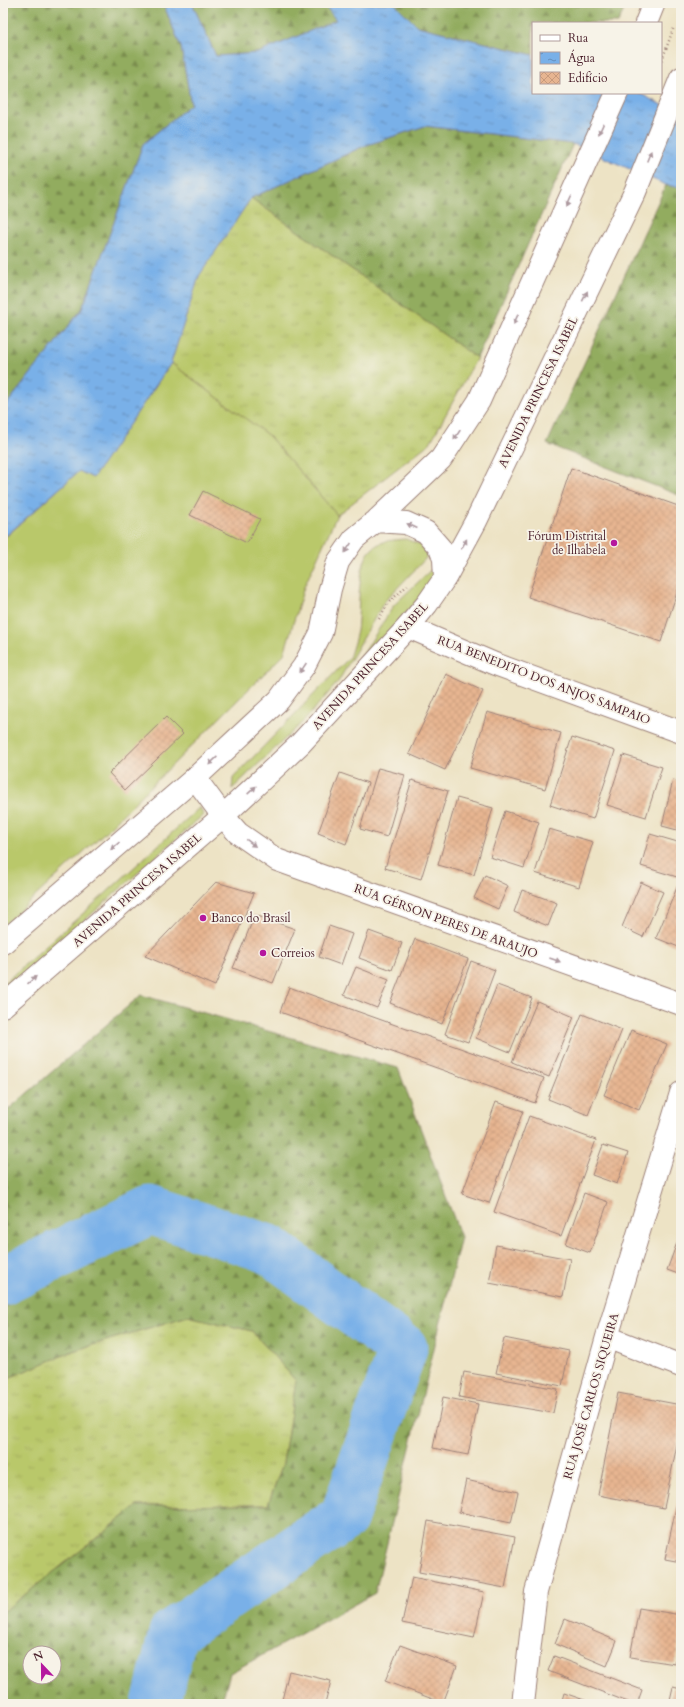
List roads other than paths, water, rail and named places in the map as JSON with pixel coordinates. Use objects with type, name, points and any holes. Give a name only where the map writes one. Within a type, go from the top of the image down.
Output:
[{"type":"main road","points":[[646,22],[654,3]]},
{"type":"main road","name":"AVENIDA PRINCESA ISABEL","points":[[3,1006],[223,816],[300,744],[408,627],[427,604],[445,578],[479,515],[635,192],[681,78]]},
{"type":"main road","points":[[3,943],[195,778],[279,700],[304,666],[321,633],[330,589],[338,562],[354,539],[376,521],[441,459],[479,401],[617,94]]},
{"type":"main road","points":[[376,521],[406,523],[426,532],[440,548],[444,559],[445,578]]},
{"type":"main road","name":"RUA BENEDITO DOS ANJOS SAMPAIO","points":[[408,627],[495,664],[681,732]]},
{"type":"main road","name":"RUA GÉRSON PERES DE ARAUJO","points":[[195,778],[223,816],[238,833],[277,860],[681,1004]]},
{"type":"main road","name":"RUA JOSÉ CARLOS SIQUEIRA","points":[[523,1704],[536,1592],[607,1337],[681,1093]]},
{"type":"main road","points":[[607,1337],[681,1366]]},
{"type":"water","points":[[163,3],[192,3],[216,56],[258,53],[336,20],[323,3],[394,3],[417,26],[532,55],[532,94],[641,94],[681,115],[681,188],[666,185],[573,144],[425,126],[364,146],[251,198],[199,276],[171,363],[93,478],[79,471],[3,537],[3,409],[82,309],[143,144],[191,104],[181,47]]},
{"type":"waterway","points":[[3,1281],[150,1210],[269,1249],[403,1348],[344,1517],[173,1633],[156,1704]]},
{"type":"place","name":"Fórum Distrital de Ilhabela","points":[[614,543]]},
{"type":"place","name":"Banco do Brasil","points":[[203,918]]},
{"type":"place","name":"Correios","points":[[263,953]]}]
